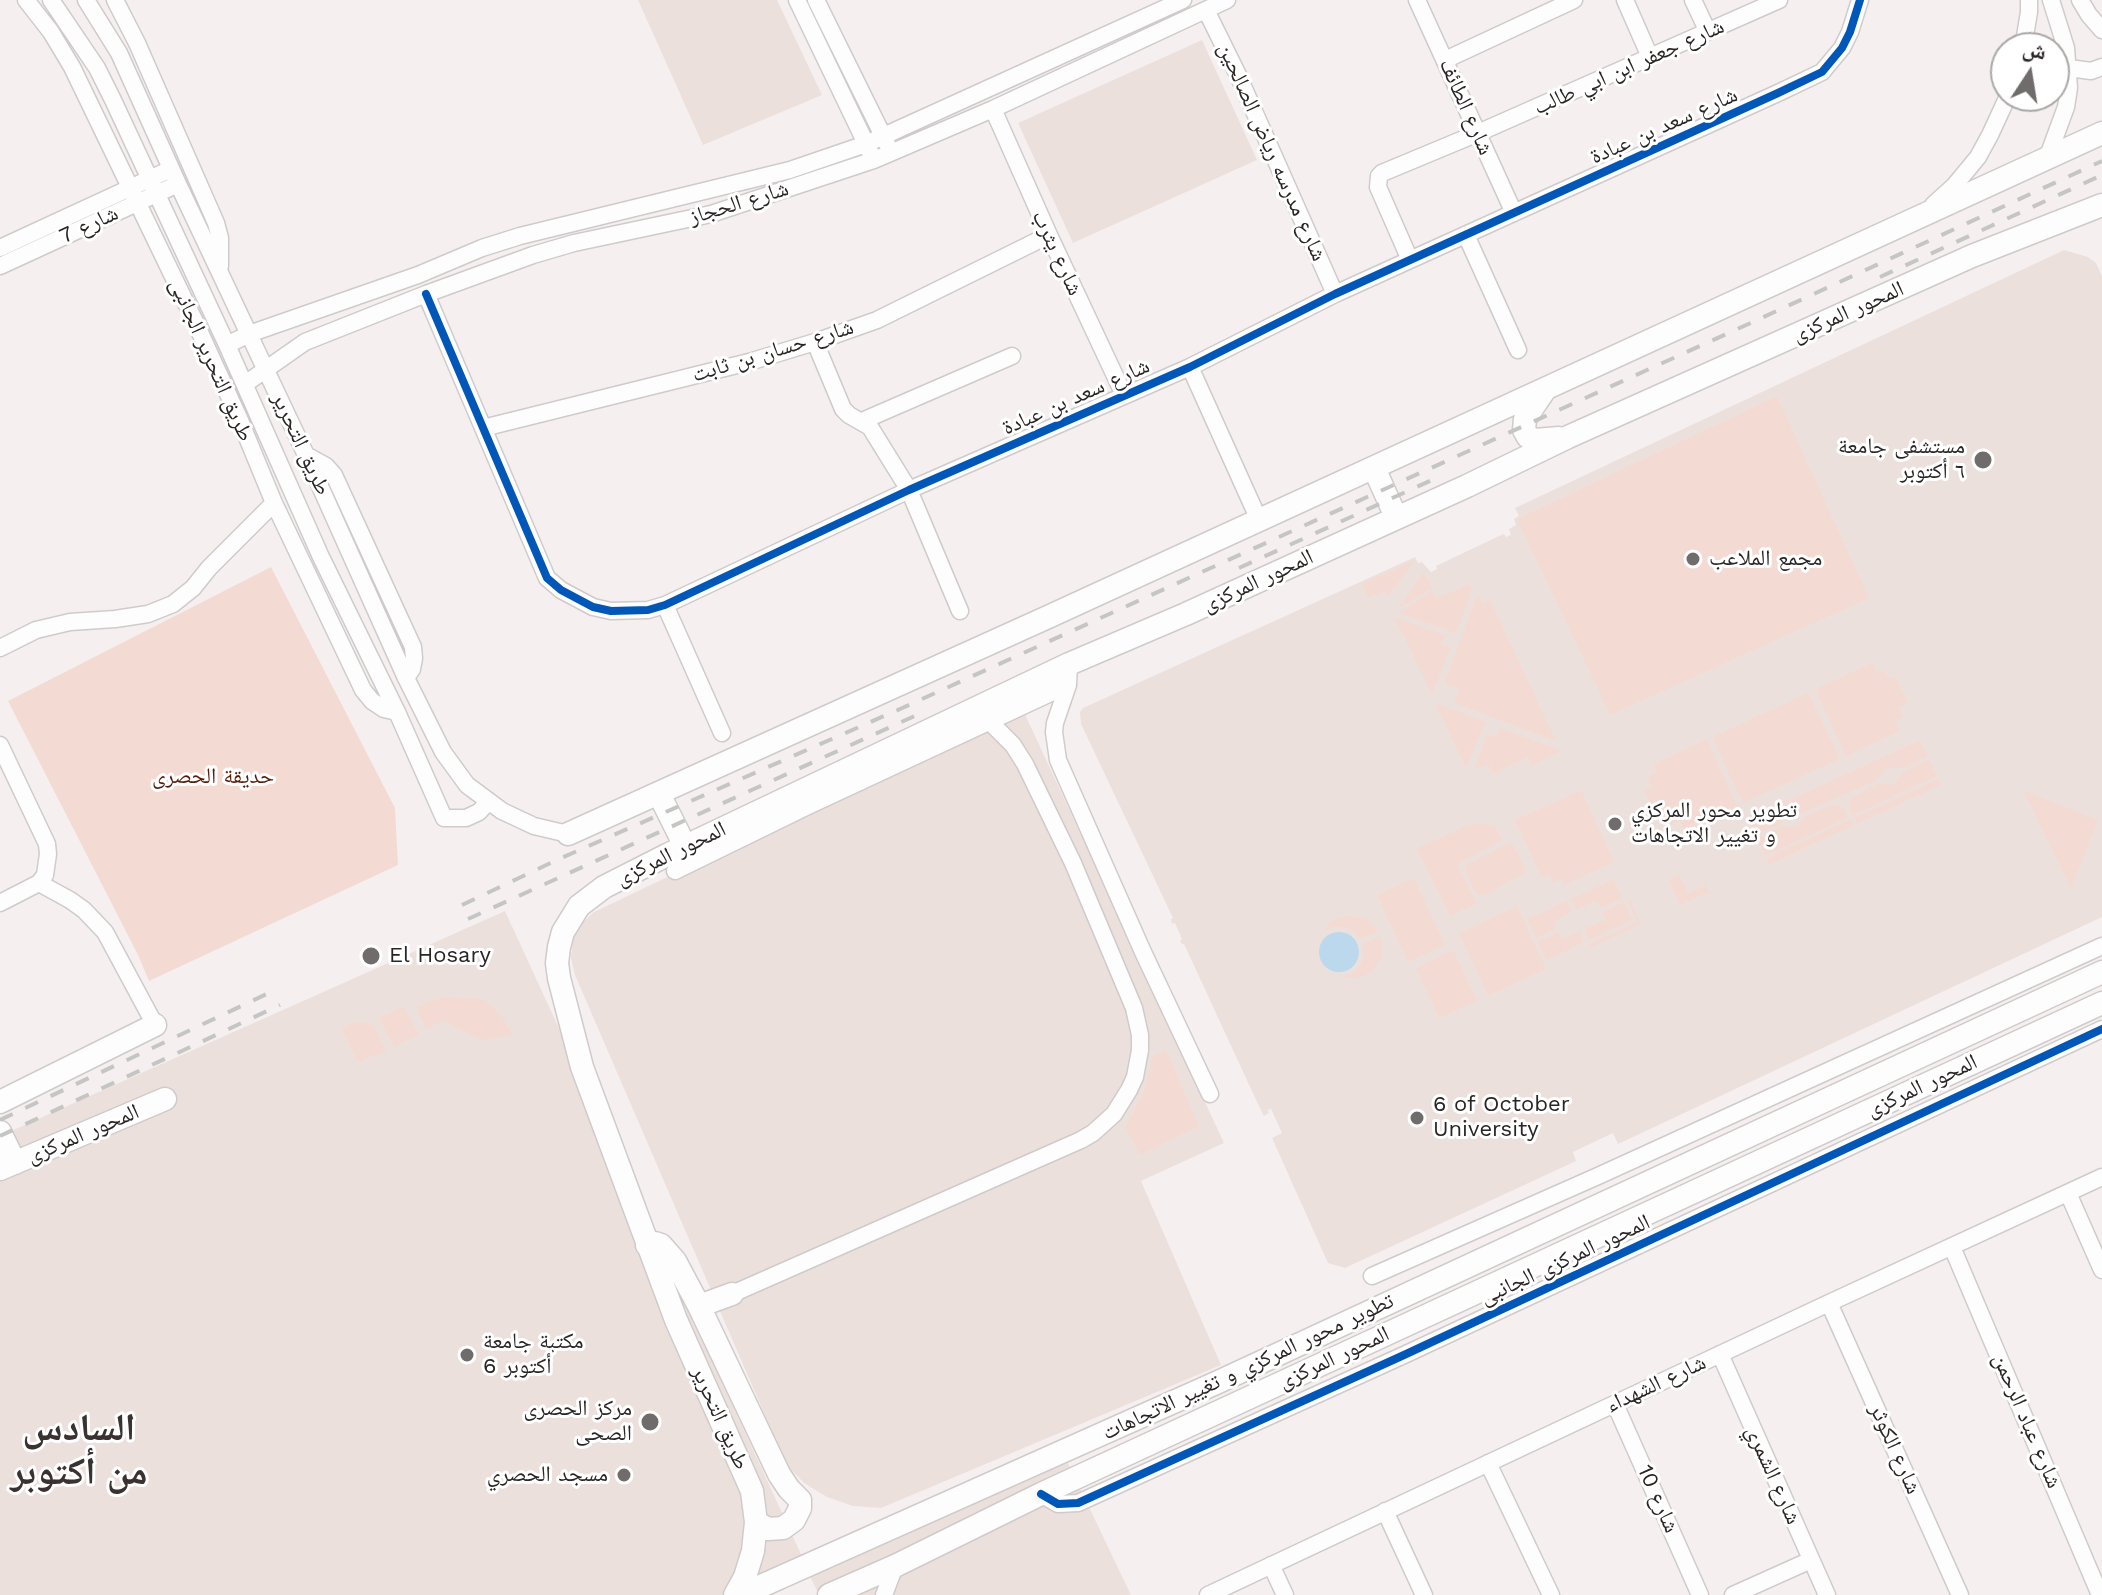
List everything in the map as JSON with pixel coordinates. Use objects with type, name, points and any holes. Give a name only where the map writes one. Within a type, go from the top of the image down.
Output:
[{"type":"main road","points":[[568,834],[2102,133]]},
{"type":"main road","name":"المحور المركزى","points":[[582,1067],[557,963],[563,932],[570,918],[590,896],[685,846],[1069,674],[1186,614],[1568,437],[1972,256],[2102,205]]},
{"type":"main road","points":[[2069,216],[2102,218]]},
{"type":"main road","points":[[1545,390],[1525,419],[1523,426],[1526,434],[1535,440],[1568,437]]},
{"type":"main road","points":[[1374,468],[1396,517]]},
{"type":"main road","points":[[659,794],[685,846]]},
{"type":"main road","name":"تطوير محور المركزي و تغيير الاتجاهات","points":[[741,1595],[1230,1377],[2102,972]]},
{"type":"main road","name":"المحور المركزى","points":[[829,1595],[2102,1003]]},
{"type":"main road","points":[[0,1102],[155,1025]]},
{"type":"main road","name":"طريق التحرير","points":[[582,1067],[676,1320],[752,1491],[756,1522],[753,1551],[735,1595]]},
{"type":"main road","name":"المحور المركزى","points":[[8,1166],[165,1099]]},
{"type":"main road","points":[[0,1132],[8,1166]]},
{"type":"main road","name":"طريق التحرير","points":[[647,1245],[658,1244],[669,1254],[699,1306],[779,1474],[800,1500],[798,1514],[789,1525],[768,1529],[756,1522]]},
{"type":"main road","points":[[699,1306],[732,1294]]},
{"type":"street","name":"طريق التحرير الجانبى","points":[[26,0],[51,32],[72,67],[221,378],[274,503],[363,690],[384,709],[397,712]]},
{"type":"street","name":"طريق التحرير","points":[[51,0],[97,68],[444,818],[466,818],[479,812],[488,802],[467,785],[450,764],[406,678],[412,669],[413,647],[334,475],[326,466],[306,455],[119,53],[86,0]]},
{"type":"street","name":"طريق التحرير الجانبى","points":[[115,0],[216,223],[220,238],[220,272]]},
{"type":"street","name":"شارع الحجاز","points":[[245,384],[305,342],[426,294],[574,243],[711,214],[870,152],[883,137],[1183,0]]},
{"type":"street","name":"شارع الحجاز","points":[[227,345],[249,334],[520,236],[870,152],[890,153],[993,109],[1227,0]]},
{"type":"street","name":"شارع الطائف","points":[[1417,0],[1514,213]]},
{"type":"street","points":[[1445,60],[1574,0]]},
{"type":"street","points":[[1625,0],[1650,57]]},
{"type":"street","points":[[1693,0],[1708,32]]},
{"type":"street","name":"شارع جعفر ابن ابي طالب","points":[[1410,260],[1378,187],[1379,176],[1386,171],[1779,0]]},
{"type":"street","name":"شارع سعد بن عبادة","points":[[426,294],[547,578],[576,600],[593,607],[611,611],[648,610],[665,605],[909,490],[1190,367],[1335,294],[1822,72],[1842,48],[1860,0]]},
{"type":"street","points":[[2026,32],[2029,0]]},
{"type":"street","points":[[2051,0],[2062,32]]},
{"type":"street","points":[[2080,0],[2102,30]]},
{"type":"street","points":[[813,4],[890,153]]},
{"type":"street","points":[[813,4],[870,152]]},
{"type":"street","name":"شارع مدرسه رياض الصالحين","points":[[1206,10],[1335,294]]},
{"type":"street","points":[[2070,68],[2091,71],[2102,67]]},
{"type":"street","name":"شارع يثرب","points":[[993,109],[1124,395]]},
{"type":"street","points":[[1920,217],[1954,186],[1978,157],[2001,112]]},
{"type":"street","points":[[2048,156],[2064,112]]},
{"type":"street","name":"شارع 7","points":[[0,266],[175,176]]},
{"type":"street","name":"شارع 7","points":[[0,248],[134,195]]},
{"type":"street","name":"شارع حسان بن ثابت","points":[[483,428],[749,362],[815,342],[877,320],[1049,235]]},
{"type":"street","points":[[1466,235],[1518,350]]},
{"type":"street","points":[[815,342],[843,409],[870,427],[909,490],[960,611]]},
{"type":"street","points":[[862,421],[1012,356]]},
{"type":"street","points":[[1190,367],[1259,520]]},
{"type":"street","points":[[0,648],[36,630],[70,622],[148,614],[173,604],[193,588],[274,503]]},
{"type":"street","points":[[665,605],[722,733]]},
{"type":"street","points":[[675,871],[990,722],[1069,674]]},
{"type":"street","points":[[1069,674],[1055,723],[1054,742],[1058,760],[1210,1094]]},
{"type":"street","points":[[732,1294],[1081,1140],[1114,1114],[1135,1077],[1140,1050],[1134,1008],[1073,863],[1025,764],[990,722]]},
{"type":"street","points":[[0,745],[47,844],[48,865],[39,883],[0,903]]},
{"type":"street","points":[[488,802],[526,823],[568,834]]},
{"type":"street","points":[[39,883],[77,905],[105,932],[155,1025]]},
{"type":"street","points":[[1372,1276],[2102,946]]},
{"type":"street","name":"المحور المركزى الجانبى","points":[[1041,1494],[1058,1504],[1078,1503],[1404,1355],[2102,1029]]},
{"type":"street","name":"شارع الشهداء","points":[[1210,1594],[2102,1177]]},
{"type":"street","points":[[2068,1193],[2102,1270]]},
{"type":"street","name":"شارع عباد الرحمن","points":[[1952,1247],[2100,1595]]},
{"type":"street","name":"شارع الكوثر","points":[[1829,1303],[1960,1595]]},
{"type":"street","name":"شارع الشمري","points":[[1720,1354],[1827,1595]]},
{"type":"street","name":"شارع 10","points":[[1615,1404],[1700,1595]]},
{"type":"street","points":[[1488,1463],[1551,1595]]},
{"type":"street","points":[[1385,1511],[1424,1595]]},
{"type":"street","points":[[1733,1595],[1811,1560]]},
{"type":"street","points":[[1271,1565],[1285,1595]]},
{"type":"street","points":[[884,1595],[895,1566]]},
{"type":"shaded area","points":[[638,0],[777,0],[822,95],[703,145]]},
{"type":"shaded area","points":[[1202,40],[1257,160],[1073,243],[1018,123]]},
{"type":"shaded area","name":"تطوير محور المركزي و تغيير الاتجاهات","points":[[2064,250],[2088,257],[2096,263],[2102,276],[2102,917],[1618,1144],[1613,1133],[1573,1152],[1576,1161],[1345,1268],[1328,1263],[1272,1138],[1282,1133],[1271,1109],[1264,1116],[1257,1102],[1081,724],[1080,712],[1415,557],[1431,572],[1437,569],[1436,566],[1499,536],[1511,535],[1509,529],[1516,525],[1514,519],[1519,516],[1515,508]]},
{"type":"shaded area","points":[[1022,708],[1224,1143],[1141,1181],[1221,1365],[881,1508],[853,1506],[827,1497],[804,1483],[786,1464],[575,975],[571,958],[573,940],[581,924],[594,912]]},
{"type":"shaded area","points":[[505,911],[806,1565],[1067,1461],[1131,1595],[819,1595],[805,1566],[743,1595],[0,1595],[0,1136]]},
{"type":"green space","name":"مجمع الملاعب","points":[[1777,396],[1869,598],[1610,715],[1517,519]]},
{"type":"green space","points":[[1415,560],[1388,596],[1385,591],[1368,598],[1362,584]]},
{"type":"green space","name":"حديقة الحصرى","points":[[271,567],[395,808],[398,865],[149,981],[8,701]]},
{"type":"green space","points":[[1424,572],[1432,588],[1398,609]]},
{"type":"green space","points":[[1469,584],[1472,590],[1456,633],[1399,613],[1432,591],[1437,598]]},
{"type":"green space","points":[[1480,597],[1483,603],[1490,600],[1556,741],[1454,703],[1459,688],[1444,684],[1475,599]]},
{"type":"green space","points":[[1394,617],[1445,635],[1441,644],[1451,648],[1432,694]]},
{"type":"green space","points":[[1872,663],[1877,673],[1884,670],[1888,679],[1895,676],[1908,704],[1899,708],[1903,717],[1895,721],[1900,731],[1846,756],[1815,689]]},
{"type":"green space","points":[[1808,693],[1840,759],[1743,803],[1712,737]]},
{"type":"green space","points":[[1435,703],[1486,722],[1466,768]]},
{"type":"green space","points":[[1500,728],[1562,751],[1532,765],[1528,757],[1493,774],[1488,764],[1474,770],[1487,734],[1497,737]]},
{"type":"green space","points":[[1707,739],[1737,806],[1684,830],[1680,821],[1670,825],[1666,817],[1658,821],[1644,790],[1651,786],[1647,777],[1657,772],[1653,764]]},
{"type":"green space","points":[[1920,740],[1928,756],[1902,768],[1886,768],[1877,780],[1802,813],[1790,812],[1782,823],[1756,835],[1748,819]]},
{"type":"green space","points":[[1929,759],[1937,776],[1853,815],[1848,805],[1852,797],[1879,783],[1894,785],[1903,772]]},
{"type":"green space","points":[[1938,779],[1941,785],[1856,824],[1854,818]]},
{"type":"green space","points":[[1581,790],[1614,862],[1564,885],[1561,879],[1553,883],[1549,875],[1542,878],[1515,820]]},
{"type":"green space","points":[[2023,790],[2098,820],[2071,888]]},
{"type":"green space","points":[[1833,804],[1843,807],[1847,818],[1765,856],[1757,839],[1782,826],[1797,827],[1807,815]]},
{"type":"green space","points":[[1851,819],[1854,825],[1769,865],[1766,858]]},
{"type":"green space","points":[[1476,824],[1494,825],[1502,840],[1457,864],[1477,904],[1450,916],[1417,848]]},
{"type":"green space","points":[[1510,843],[1524,866],[1524,874],[1484,895],[1478,895],[1464,866]]},
{"type":"green space","points":[[1679,875],[1688,893],[1705,885],[1709,892],[1680,905],[1669,880]]},
{"type":"green space","points":[[1414,878],[1445,945],[1408,962],[1377,895]]},
{"type":"green space","points":[[1614,879],[1622,898],[1600,908],[1596,901],[1576,910],[1571,899]]},
{"type":"green space","points":[[1630,900],[1641,924],[1591,948],[1589,944],[1637,922],[1627,901]]},
{"type":"green space","points":[[1567,901],[1572,912],[1553,922],[1556,929],[1536,938],[1527,919]]},
{"type":"green space","points":[[1624,902],[1632,920],[1589,940],[1584,929],[1605,920],[1602,912]]},
{"type":"green space","points":[[1517,906],[1546,969],[1488,996],[1459,933]]},
{"type":"green space","points":[[1349,915],[1367,920],[1378,931],[1361,939],[1345,927],[1323,931],[1332,920]]},
{"type":"green space","points":[[1580,931],[1585,942],[1546,960],[1537,942],[1558,932],[1562,939]]},
{"type":"green space","points":[[1380,936],[1382,955],[1373,970],[1359,979],[1341,977],[1354,972],[1361,963],[1364,954],[1362,944]]},
{"type":"green space","points":[[1453,950],[1477,1001],[1439,1018],[1416,968]]},
{"type":"green space","points":[[442,997],[483,999],[500,1014],[513,1034],[484,1041],[444,1021],[426,1029],[416,1007]]},
{"type":"green space","points":[[404,1006],[419,1035],[394,1047],[379,1018]]},
{"type":"green space","points":[[357,1021],[374,1026],[386,1051],[358,1062],[341,1028]]},
{"type":"green space","points":[[1166,1050],[1199,1126],[1140,1155],[1125,1127],[1143,1094],[1153,1056]]},
{"type":"water","points":[[1339,932],[1353,938],[1359,952],[1353,966],[1339,972],[1325,966],[1319,952],[1325,938]]},
{"type":"railway","points":[[462,905],[900,709],[2102,161]]},
{"type":"railway","points":[[1880,277],[2102,175]]},
{"type":"railway","points":[[1239,568],[1432,480]]},
{"type":"railway","points":[[468,919],[919,714]]},
{"type":"railway","points":[[0,1120],[273,991]]},
{"type":"railway","points":[[0,1136],[280,1005]]},
{"type":"cycle path","points":[[426,294],[547,578],[561,590],[593,607],[611,611],[648,610],[665,605],[909,490],[1190,367],[1335,294],[1822,72],[1842,48],[1860,0]]},
{"type":"cycle path","points":[[1041,1494],[1058,1504],[1078,1503],[1404,1355],[2102,1029]]},
{"type":"place","name":"مستشفى جامعة ٦ أكتوبر","points":[[1983,460]]},
{"type":"place","name":"مجمع الملاعب","points":[[1693,559]]},
{"type":"place","name":"تطوير محور المركزي و تغيير الاتجاهات","points":[[1615,824]]},
{"type":"place","name":"El Hosary","points":[[371,956]]},
{"type":"place","name":"6 of October University","points":[[1417,1118]]},
{"type":"place","name":"مكتبة جامعة 6 أكتوبر","points":[[467,1355]]},
{"type":"place","name":"مركز الحصرى الصحى","points":[[650,1422]]},
{"type":"place","name":"مسجد الحصري","points":[[624,1475]]},
{"type":"district","name":"السادس من أكتوبر","points":[[79,1451]]}]
